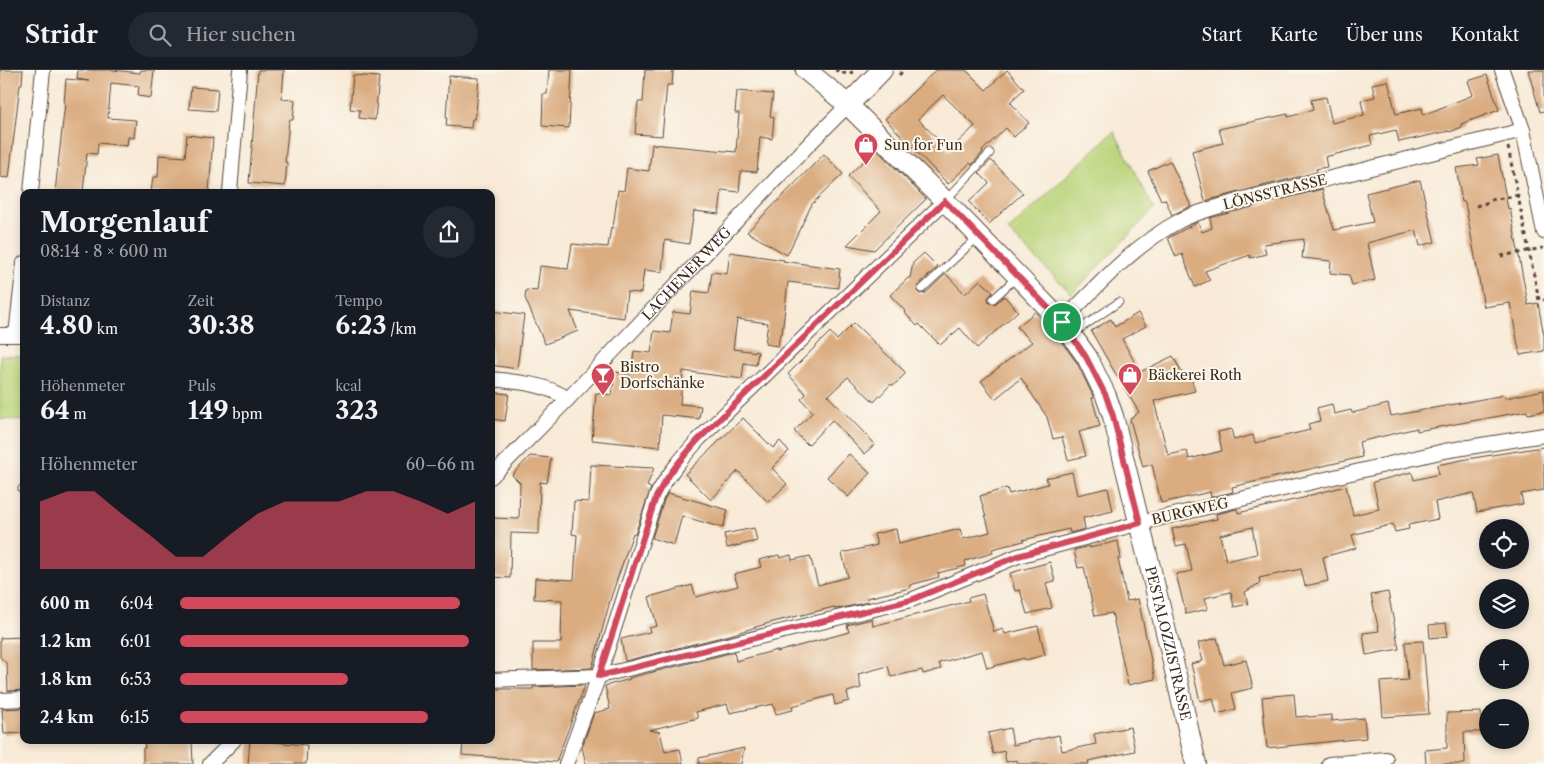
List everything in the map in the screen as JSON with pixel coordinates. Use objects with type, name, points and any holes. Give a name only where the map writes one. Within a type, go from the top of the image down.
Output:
[{"type":"main road","name":"PESTALOZZISTRASSE","points":[[806,70],[848,105],[945,201],[1067,328],[1086,357],[1106,396],[1113,416],[1196,764]]},
{"type":"main road","name":"LACHENER WEG","points":[[848,105],[888,76]]},
{"type":"street","points":[[31,189],[43,70]]},
{"type":"street","points":[[230,189],[240,70]]},
{"type":"street","points":[[1502,70],[1523,130],[1543,225]]},
{"type":"street","name":"LACHENER WEG","points":[[495,473],[568,399],[810,142],[848,105]]},
{"type":"street","name":"LÖNSSTRASSE","points":[[1067,328],[1099,285],[1144,244],[1162,230],[1183,219],[1235,202],[1523,130]]},
{"type":"street","points":[[566,764],[599,676],[656,497],[663,482],[698,440],[945,201]]},
{"type":"street","points":[[0,335],[20,335]]},
{"type":"street","points":[[495,380],[543,387],[568,399]]},
{"type":"street","name":"BURGWEG","points":[[495,680],[599,676],[911,600],[1018,556],[1140,523],[1444,451],[1544,435]]},
{"type":"street","points":[[0,700],[20,699]]},
{"type":"street","points":[[210,764],[230,744]]},
{"type":"street","points":[[1329,764],[1386,759]]},
{"type":"lane","points":[[945,201],[990,153]]},
{"type":"lane","points":[[922,289],[979,237]]},
{"type":"lane","points":[[993,299],[1018,277]]},
{"type":"lane","points":[[1067,328],[1118,302]]},
{"type":"path","points":[[888,76],[904,70]]},
{"type":"path","points":[[1505,135],[1539,300],[1544,300]]},
{"type":"path","points":[[1476,206],[1491,200],[1536,192]]},
{"type":"path","points":[[1500,256],[1544,248]]},
{"type":"green space","points":[[1114,131],[1154,209],[1072,294],[1008,231]]},
{"type":"green space","points":[[0,355],[20,356],[20,420],[0,419]]},
{"type":"building","points":[[0,70],[23,70],[9,178],[0,177]]},
{"type":"building","points":[[78,70],[113,70],[140,73],[141,70],[154,70],[151,98],[138,96],[139,86],[111,83],[108,118],[136,120],[134,138],[128,137],[127,146],[98,143],[97,154],[87,153],[83,189],[55,189],[66,79],[89,81],[77,79]]},
{"type":"building","points":[[258,70],[284,70],[282,99],[295,100],[293,120],[289,120],[285,186],[249,183]]},
{"type":"building","points":[[549,70],[572,70],[569,128],[542,126],[543,94],[547,94]]},
{"type":"building","points":[[645,70],[673,70],[672,85],[667,85],[662,136],[635,134],[638,102],[643,102]]},
{"type":"building","points":[[936,70],[966,70],[986,90],[1007,70],[1024,89],[1010,102],[1029,123],[1014,137],[1006,128],[982,151],[972,165],[970,163],[948,184],[885,119]],"holes":[[[943,95],[975,126],[949,151],[918,119]]]},
{"type":"building","points":[[1528,70],[1544,70],[1544,111],[1540,112]]},
{"type":"building","points":[[353,75],[379,77],[375,120],[359,118],[360,110],[350,109]]},
{"type":"building","points":[[1487,75],[1499,110],[1461,124],[1462,127],[1450,132],[1399,142],[1396,130],[1370,136],[1372,145],[1325,157],[1327,167],[1316,169],[1317,172],[1205,201],[1192,151],[1223,143],[1219,129],[1288,114],[1288,117],[1313,110],[1311,100],[1326,97],[1332,123],[1364,115],[1361,100],[1375,97],[1372,84],[1388,81],[1396,114],[1422,108],[1423,115],[1473,95],[1468,81]]},
{"type":"building","points":[[449,76],[479,78],[476,113],[474,119],[472,119],[471,128],[446,126]]},
{"type":"building","points":[[191,87],[218,89],[216,111],[189,109]]},
{"type":"building","points":[[737,91],[773,94],[770,116],[774,117],[772,139],[760,137],[757,172],[741,171],[739,192],[722,190],[719,214],[694,211],[689,244],[665,240],[662,272],[644,270],[641,293],[627,292],[624,318],[570,311],[578,331],[545,344],[525,298],[526,290],[537,291],[540,266],[568,269],[572,244],[608,247],[611,227],[613,228],[618,190],[624,191],[627,168],[649,171],[652,144],[736,152],[739,113],[735,113]]},
{"type":"building","points":[[187,135],[213,138],[209,189],[151,189],[153,177],[158,177],[159,155],[185,157]]},
{"type":"building","points":[[876,149],[926,199],[874,250],[847,245],[881,211],[848,176]]},
{"type":"building","points":[[824,154],[843,174],[812,204],[787,255],[747,232]]},
{"type":"building","points":[[1498,155],[1528,305],[1538,303],[1544,336],[1544,351],[1520,355],[1510,303],[1484,307],[1465,202],[1462,202],[1456,168],[1479,165],[1477,159]]},
{"type":"building","points":[[991,160],[1023,193],[989,224],[969,202],[989,183],[979,173]]},
{"type":"building","points":[[1170,161],[1191,206],[1172,215],[1165,199],[1161,200],[1148,171]]},
{"type":"building","points":[[1420,180],[1435,242],[1420,246],[1416,230],[1367,243],[1375,280],[1352,285],[1349,275],[1330,273],[1331,261],[1302,258],[1304,239],[1264,244],[1266,254],[1250,258],[1250,255],[1205,271],[1210,280],[1195,287],[1182,254],[1176,257],[1168,238],[1198,222],[1202,232],[1212,228],[1210,218],[1322,189],[1334,230],[1373,222],[1366,193]]},
{"type":"building","points":[[730,252],[840,269],[838,288],[788,282],[782,334],[780,334],[778,346],[765,344],[768,323],[737,319],[733,349],[758,352],[756,365],[744,363],[742,379],[683,371],[680,404],[701,406],[699,419],[662,415],[660,447],[592,440],[596,393],[612,395],[615,372],[631,374],[634,351],[651,353],[654,331],[670,333],[673,312],[690,314],[693,291],[709,293],[712,272],[727,274]]},
{"type":"building","points":[[924,253],[938,267],[918,285],[917,291],[920,294],[926,293],[946,274],[965,294],[980,280],[993,292],[988,298],[989,303],[995,304],[1004,296],[1018,311],[977,348],[960,328],[940,345],[919,324],[917,326],[890,295],[910,278],[913,263]]},
{"type":"building","points":[[495,311],[524,315],[517,369],[495,366]]},
{"type":"building","points":[[1035,312],[1056,334],[1077,363],[1094,398],[1092,398],[1100,426],[1079,432],[1086,456],[1068,460],[1062,437],[1053,439],[1047,417],[1021,378],[995,399],[981,381],[1032,342],[1017,327]]},
{"type":"building","points":[[1138,313],[1146,326],[1122,339],[1140,372],[1173,356],[1185,379],[1191,377],[1195,391],[1154,401],[1168,455],[1187,451],[1189,459],[1222,451],[1218,432],[1231,429],[1234,440],[1253,435],[1255,443],[1310,430],[1308,424],[1320,421],[1317,408],[1332,404],[1334,414],[1351,410],[1352,413],[1388,404],[1391,416],[1504,395],[1505,398],[1544,390],[1544,411],[1528,414],[1527,411],[1417,431],[1417,428],[1359,442],[1362,457],[1232,487],[1233,492],[1211,497],[1210,492],[1161,503],[1152,464],[1143,467],[1130,419],[1139,412],[1123,386],[1121,376],[1118,378],[1091,331],[1111,319],[1115,327]]},
{"type":"building","points":[[854,323],[906,373],[893,386],[891,384],[874,402],[848,377],[828,396],[875,444],[864,454],[832,420],[808,445],[794,431],[813,412],[801,399],[806,394],[788,374],[830,332],[837,340]]},
{"type":"building","points":[[495,392],[509,394],[505,421],[495,420]]},
{"type":"building","points":[[743,418],[773,448],[780,441],[789,451],[772,468],[787,484],[768,502],[738,471],[711,500],[685,474]]},
{"type":"building","points":[[1543,447],[1544,490],[1521,494],[1523,504],[1477,512],[1473,493],[1435,502],[1438,519],[1408,525],[1409,529],[1395,532],[1393,524],[1352,535],[1356,548],[1323,557],[1328,581],[1305,586],[1301,569],[1259,578],[1260,583],[1245,592],[1248,604],[1234,607],[1231,592],[1205,598],[1208,609],[1186,614],[1176,574],[1192,571],[1186,544],[1176,546],[1172,529],[1217,519],[1216,514],[1237,509],[1238,513],[1346,486],[1353,515],[1379,509],[1373,482],[1412,472],[1414,480],[1439,474],[1437,465]],"holes":[[[1252,527],[1257,554],[1226,561],[1220,535]]]},
{"type":"building","points":[[849,454],[870,473],[848,497],[827,477]]},
{"type":"building","points":[[530,456],[551,458],[547,483],[540,482],[539,534],[511,533],[510,578],[495,577],[495,518],[519,519],[520,483],[512,475]]},
{"type":"building","points":[[591,465],[654,468],[647,486],[651,488],[611,597],[592,668],[533,670],[533,643],[561,643],[562,600],[534,599],[535,578],[574,580],[577,535],[572,534],[574,501],[589,502]]},
{"type":"building","points":[[1072,472],[1077,495],[1108,488],[1113,511],[1083,518],[1085,529],[1070,533],[1069,529],[992,549],[993,553],[965,561],[966,566],[938,573],[939,577],[910,585],[910,588],[867,598],[868,602],[842,608],[834,609],[834,607],[625,661],[621,639],[650,632],[649,628],[657,626],[649,597],[692,585],[696,597],[738,586],[734,574],[761,567],[759,560],[779,555],[780,558],[791,555],[792,560],[810,556],[818,585],[848,577],[842,553],[877,545],[874,534],[896,529],[899,544],[960,529],[963,539],[990,532],[980,496],[1007,488],[1009,494],[1048,484],[1046,478]]},
{"type":"building","points":[[668,493],[728,510],[723,528],[682,516],[674,545],[652,538]]},
{"type":"building","points":[[754,528],[757,541],[727,548],[724,534]]},
{"type":"building","points":[[1118,541],[1121,559],[1118,559],[1127,601],[1138,599],[1155,679],[1128,685],[1112,613],[1095,616],[1084,567],[1078,568],[1074,550]]},
{"type":"building","points":[[1050,562],[1055,581],[1046,583],[1052,608],[1027,614],[1020,590],[1015,591],[1010,573]]},
{"type":"building","points":[[1388,592],[1399,649],[1366,655],[1363,633],[1379,631],[1371,595]]},
{"type":"building","points":[[983,594],[994,632],[1003,629],[1005,634],[1038,626],[1045,655],[1025,660],[1024,658],[987,668],[982,651],[939,663],[941,669],[923,674],[922,670],[891,677],[888,666],[858,674],[861,688],[847,692],[849,701],[835,705],[833,695],[792,706],[793,710],[776,714],[773,704],[730,713],[727,704],[696,712],[698,718],[649,730],[660,732],[665,752],[680,749],[683,764],[586,764],[582,747],[594,713],[610,709],[605,686],[629,678],[734,652],[736,661],[777,650],[777,652],[849,632],[847,625],[872,619],[873,626],[969,601],[968,598]]},
{"type":"building","points":[[1446,623],[1448,636],[1430,638],[1429,625]]},
{"type":"building","points":[[20,637],[20,690],[8,691],[7,664],[0,657],[0,638]]},
{"type":"building","points":[[1217,638],[1224,665],[1246,660],[1253,688],[1232,693],[1236,709],[1217,714],[1213,698],[1200,701],[1191,664],[1203,661],[1198,643]]},
{"type":"building","points":[[1423,641],[1429,714],[1383,717],[1380,682],[1408,680],[1405,642]]},
{"type":"building","points":[[585,685],[556,762],[462,755],[463,744],[495,744],[495,689],[533,689],[533,687]]},
{"type":"building","points":[[1294,694],[1296,717],[1332,715],[1332,721],[1364,718],[1366,738],[1267,748],[1262,697]]},
{"type":"building","points":[[20,708],[20,733],[4,734],[2,709]]},
{"type":"building","points":[[1479,712],[1479,732],[1464,732],[1465,764],[1426,764],[1425,750],[1447,748],[1447,713]]},
{"type":"building","points":[[1130,727],[1135,751],[1088,761],[1089,764],[1018,764],[1017,760],[1006,762],[1004,751],[993,754],[988,733],[1010,728],[1013,745],[1059,735],[1062,751],[1096,744],[1094,734]]},
{"type":"building","points":[[144,744],[192,744],[193,764],[143,764],[143,748],[145,748]]},
{"type":"building","points":[[250,744],[307,745],[306,764],[248,764]]},
{"type":"building","points":[[744,748],[741,764],[699,764],[699,758]]},
{"type":"place","name":"Sun for Fun","points":[[866,166]]},
{"type":"place","name":"Bistro Dorfschänke","points":[[603,396]]},
{"type":"place","name":"Bäckerei Roth","points":[[1130,396]]},
{"type":"route","points":[[945,201],[1062,322],[1086,357],[1106,396],[1113,416],[1140,523],[1018,556],[911,600],[599,676],[656,497],[663,482],[673,468],[698,440],[788,351],[945,201]]}]
